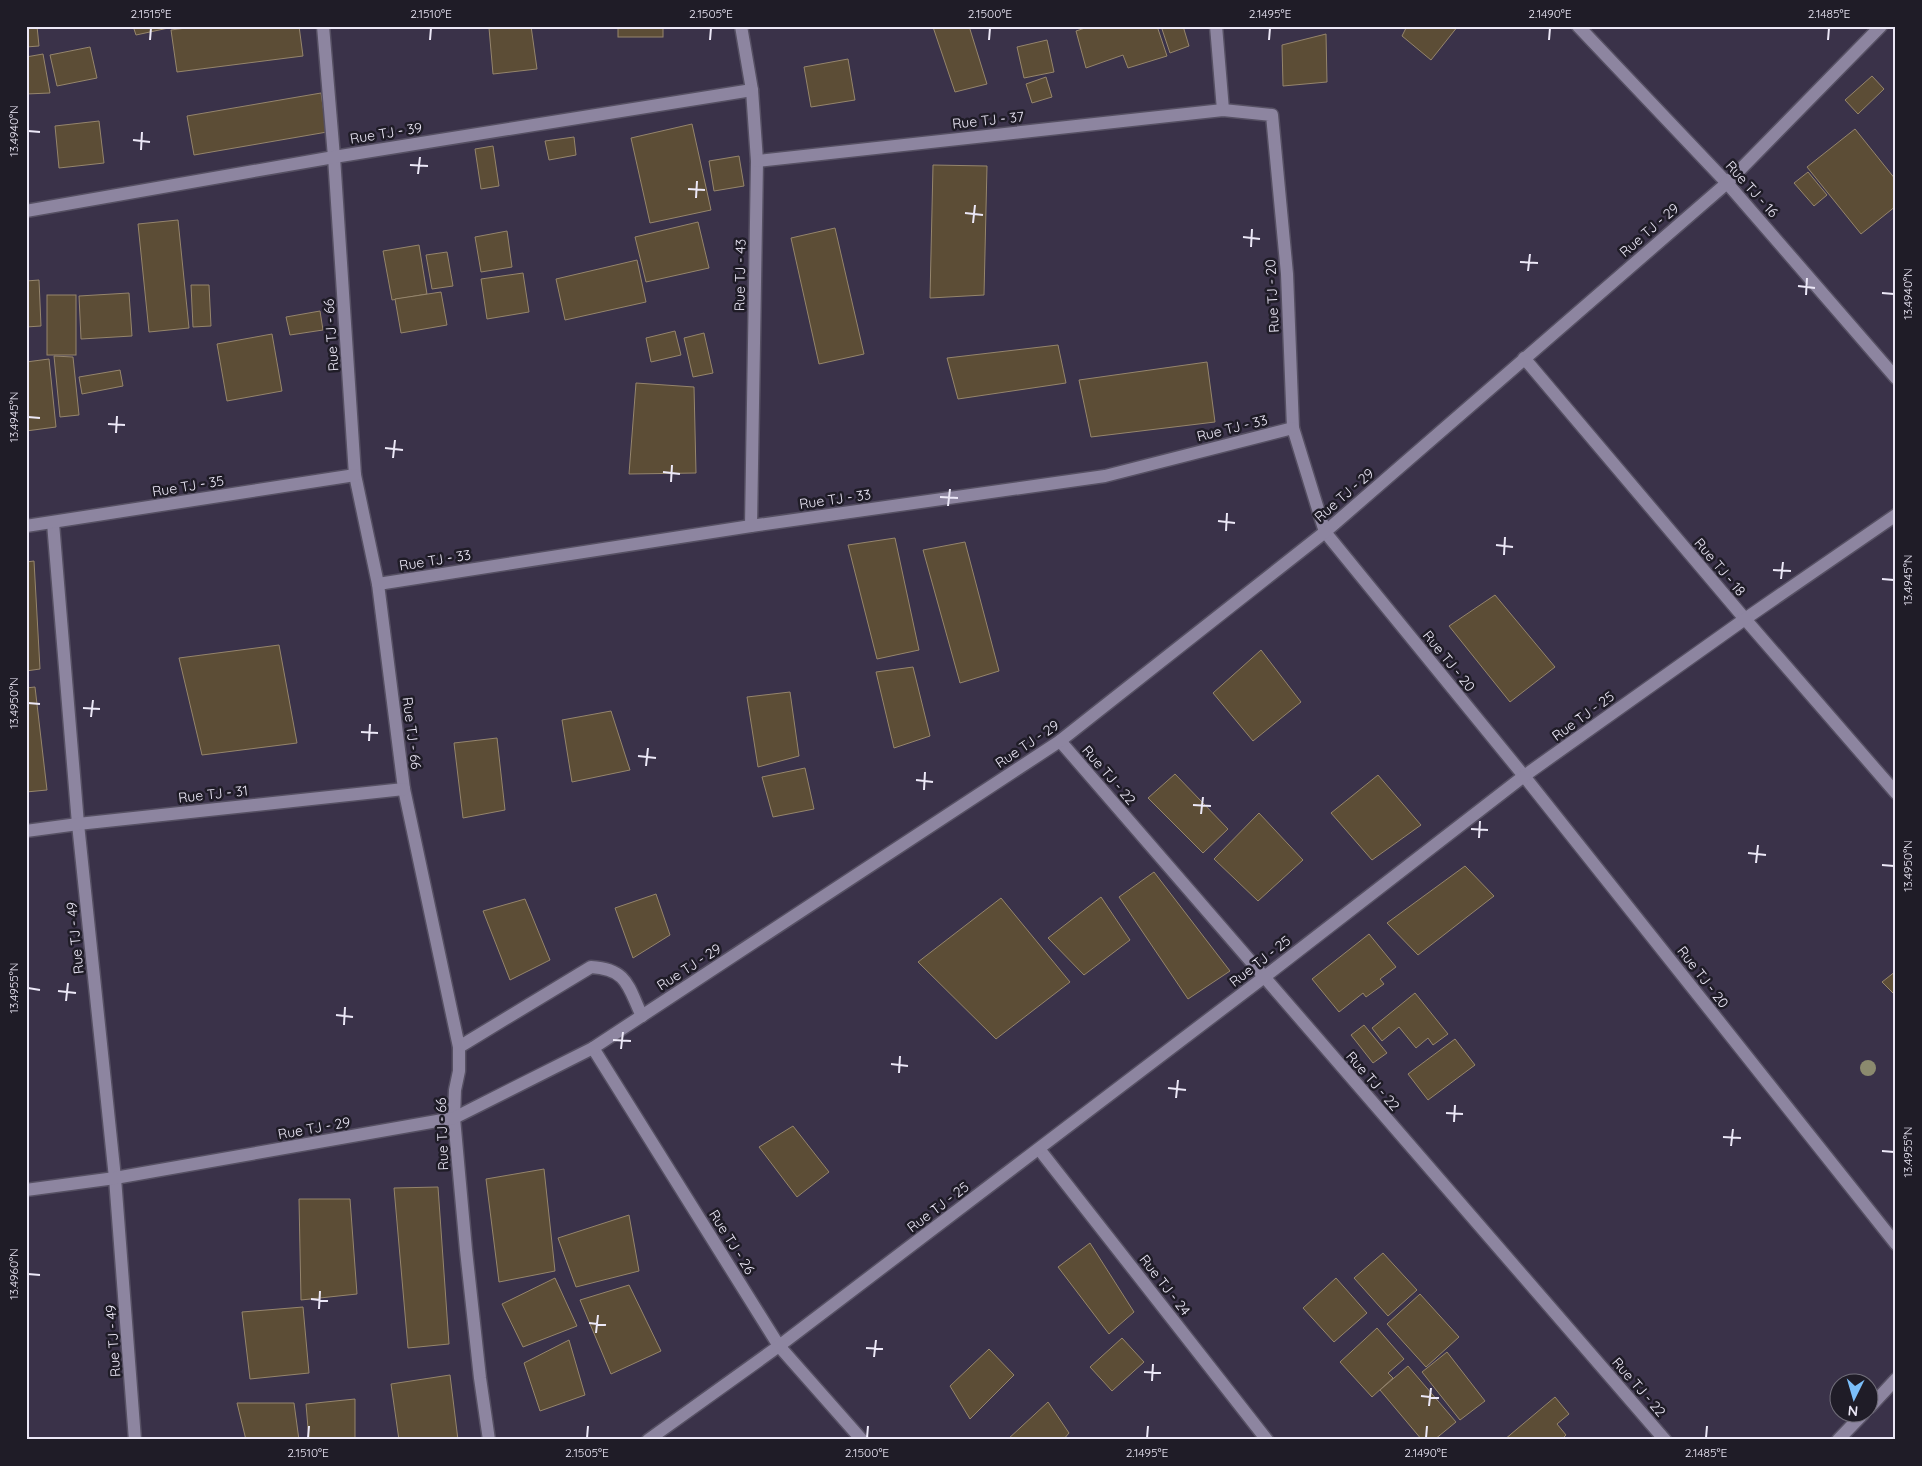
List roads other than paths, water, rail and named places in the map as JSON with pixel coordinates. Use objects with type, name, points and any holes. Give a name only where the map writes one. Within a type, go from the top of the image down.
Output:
[{"type":"street","name":"Rue TJ - 66","points":[[323,26],[334,157],[355,475],[378,584],[404,789],[459,1047],[459,1071],[454,1118],[467,1260],[489,1440]]},
{"type":"street","name":"Rue TJ - 43","points":[[741,26],[752,90],[757,161],[752,526]]},
{"type":"street","points":[[1216,26],[1223,110]]},
{"type":"street","name":"Rue TJ - 16","points":[[1578,26],[1727,183],[1896,378]]},
{"type":"street","name":"Rue TJ - 29","points":[[26,1190],[115,1178],[454,1118],[593,1048],[1060,741],[1325,532],[1727,183],[1881,26]]},
{"type":"street","name":"Rue TJ - 39","points":[[26,211],[334,157],[752,90]]},
{"type":"street","name":"Rue TJ - 37","points":[[757,161],[1223,110]]},
{"type":"street","name":"Rue TJ - 20","points":[[1223,110],[1272,115],[1287,274],[1293,428],[1325,532],[1524,776],[1896,1244]]},
{"type":"street","name":"Rue TJ - 18","points":[[1524,358],[1896,793]]},
{"type":"street","name":"Rue TJ - 33","points":[[378,584],[752,526],[1106,476],[1293,428]]},
{"type":"street","name":"Rue TJ - 35","points":[[26,526],[355,475]]},
{"type":"street","name":"Rue TJ - 25","points":[[648,1440],[779,1346],[1039,1149],[1264,978],[1524,776],[1745,618],[1896,515]]},
{"type":"street","name":"Rue TJ - 49","points":[[53,523],[78,824],[115,1178],[135,1440]]},
{"type":"street","name":"Rue TJ - 22","points":[[1060,741],[1665,1440]]},
{"type":"street","name":"Rue TJ - 31","points":[[26,832],[78,824],[404,789]]},
{"type":"street","points":[[459,1047],[591,967],[607,968],[623,976],[642,1016]]},
{"type":"street","name":"Rue TJ - 26","points":[[593,1048],[779,1346],[862,1440]]},
{"type":"street","name":"Rue TJ - 24","points":[[1039,1149],[1267,1440]]},
{"type":"street","points":[[1880,1396],[1896,1379]]},
{"type":"street","points":[[1838,1440],[1853,1424]]}]
